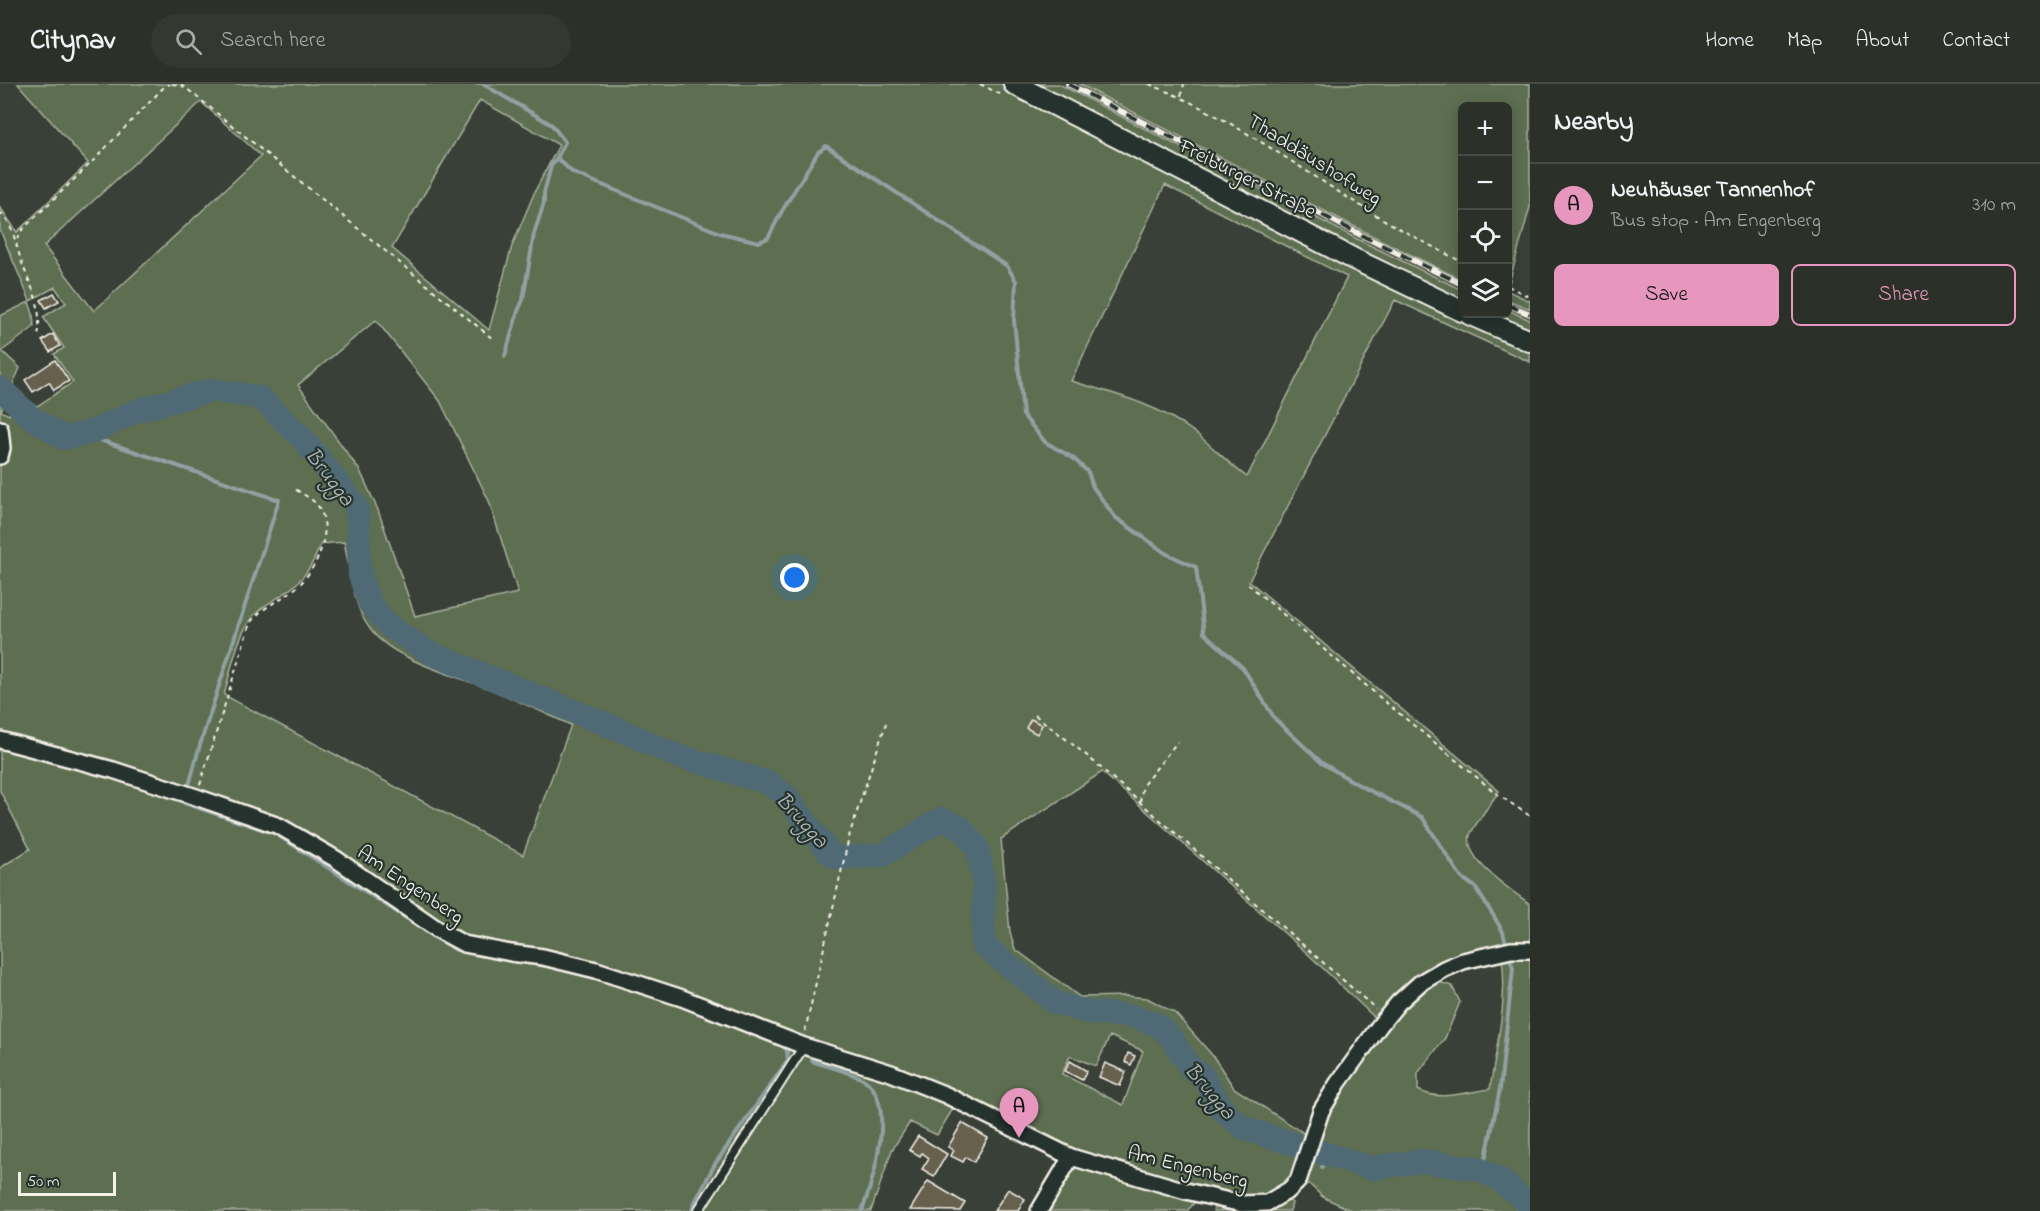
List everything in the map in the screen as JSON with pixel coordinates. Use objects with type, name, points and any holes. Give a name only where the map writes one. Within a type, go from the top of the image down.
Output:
[{"type":"street","name":"Freiburger Straße","points":[[1014,84],[1354,259],[1458,308]]},
{"type":"street","points":[[1478,318],[1530,341]]},
{"type":"street","points":[[0,456],[1,431]]},
{"type":"street","name":"Am Engenberg","points":[[0,740],[113,770],[196,796],[279,826],[336,859],[440,931],[464,944],[511,954],[543,957],[596,970],[682,998],[804,1046],[891,1073],[946,1095],[1071,1157],[1186,1191],[1242,1204],[1267,1203],[1290,1190],[1298,1181],[1311,1137],[1338,1083],[1398,1003],[1420,983],[1444,969],[1473,958],[1507,950],[1530,950]]},
{"type":"street","points":[[1039,1211],[1071,1157]]},
{"type":"lane","points":[[698,1211],[804,1046]]},
{"type":"path","points":[[17,239],[23,230],[162,88],[171,84],[181,85],[493,339]]},
{"type":"path","name":"Thaddäushofweg","points":[[1149,84],[1181,96],[1239,128],[1374,214],[1458,260]]},
{"type":"path","points":[[1181,96],[1184,84]]},
{"type":"path","points":[[0,212],[17,239],[18,250],[38,307],[38,336]]},
{"type":"path","points":[[1512,288],[1530,297]]},
{"type":"path","points":[[196,796],[250,623],[258,613],[301,584],[313,567],[323,543],[325,529],[320,508],[296,489]]},
{"type":"path","points":[[1248,584],[1497,794],[1530,816]]},
{"type":"path","points":[[1035,715],[1085,754],[1386,1018]]},
{"type":"path","points":[[804,1046],[850,833],[886,723]]},
{"type":"path","points":[[1140,802],[1143,785],[1178,741]]},
{"type":"shaded area","points":[[1059,84],[1079,84],[1458,278],[1458,288],[1359,240]]},
{"type":"shaded area","points":[[1512,302],[1530,309],[1530,320],[1512,312]]},
{"type":"green space","points":[[18,84],[1059,84],[1359,240],[1458,288],[1458,318],[1512,318],[1512,312],[1530,320],[1530,362],[1395,300],[1249,581],[1499,791],[1472,831],[1470,845],[1481,864],[1491,874],[1530,904],[1530,1211],[1353,1211],[1323,1197],[1308,1183],[1289,1200],[1292,1203],[1290,1211],[1214,1211],[1213,1205],[1195,1202],[1187,1211],[1031,1211],[1062,1160],[954,1107],[937,1135],[910,1122],[892,1150],[871,1211],[0,1211],[0,868],[30,849],[0,791],[0,316],[29,302],[34,327],[2,351],[20,368],[1,411],[9,415],[18,393],[37,406],[73,382],[54,354],[64,348],[43,317],[66,303],[55,287],[30,301],[0,230],[0,207],[17,232],[88,163]],"holes":[[[480,100],[559,145],[535,191],[512,246],[489,330],[392,248]],[[201,102],[261,156],[94,311],[44,246]],[[1165,185],[1347,277],[1247,477],[1180,422],[1135,401],[1071,381]],[[376,320],[440,401],[489,501],[518,593],[415,616],[378,510],[360,471],[298,385]],[[344,542],[356,599],[364,620],[370,629],[394,650],[426,666],[492,690],[571,725],[523,855],[224,695],[237,647],[250,620],[260,609],[285,593],[301,579],[321,544]],[[1102,772],[1309,955],[1374,1017],[1373,1022],[1328,1085],[1316,1106],[1305,1134],[1234,1088],[1213,1056],[1175,1013],[1147,998],[1080,997],[1015,949],[1010,932],[1001,839]],[[1502,959],[1504,991],[1490,1089],[1444,1096],[1426,1094],[1418,1090],[1418,1073],[1445,1038],[1460,1002],[1452,986],[1436,981],[1472,964]],[[1110,1036],[1143,1051],[1123,1105],[1062,1074],[1070,1056],[1096,1066]]]},
{"type":"green space","points":[[1079,84],[1530,84],[1530,207],[1512,272],[1512,102],[1458,102],[1458,278]]},
{"type":"green space","points":[[1512,293],[1530,301],[1530,309],[1512,302]]},
{"type":"building","points":[[54,293],[59,301],[46,308],[41,300]]},
{"type":"building","points":[[53,334],[60,346],[50,352],[42,341]]},
{"type":"building","points":[[55,360],[69,381],[54,390],[49,382],[33,392],[25,380]]},
{"type":"building","points":[[1031,719],[1042,725],[1037,734],[1026,728]]},
{"type":"building","points":[[1128,1053],[1135,1056],[1131,1065],[1125,1062]]},
{"type":"building","points":[[1070,1061],[1087,1071],[1082,1080],[1065,1071]]},
{"type":"building","points":[[1105,1063],[1126,1072],[1120,1086],[1099,1077]]},
{"type":"building","points":[[962,1123],[988,1138],[974,1162],[966,1157],[963,1162],[951,1156],[954,1150],[948,1147]]},
{"type":"building","points":[[918,1136],[947,1154],[934,1176],[922,1169],[929,1158],[922,1153],[920,1156],[909,1150]]},
{"type":"building","points":[[928,1181],[965,1203],[960,1211],[910,1210]]},
{"type":"building","points":[[1008,1189],[1025,1199],[1018,1211],[994,1211]]},
{"type":"waterway","points":[[483,84],[552,125],[565,142],[557,158],[573,173],[720,233],[759,242],[768,238],[818,152],[826,146],[1007,266],[1016,281],[1014,320],[1023,415],[1045,442],[1073,458],[1088,472],[1093,487],[1115,517],[1167,554],[1196,567],[1204,633],[1243,668],[1275,719],[1322,763],[1357,784],[1422,817],[1461,877],[1475,887],[1503,932],[1507,948]]},
{"type":"waterway","points":[[505,356],[523,300],[534,234],[544,203],[544,193],[551,166],[557,158]]},
{"type":"waterway","name":"Brugga","points":[[0,388],[31,417],[64,438],[95,431],[138,410],[212,390],[261,398],[304,440],[357,507],[360,575],[370,604],[390,627],[432,654],[623,731],[672,754],[769,783],[787,797],[827,850],[837,858],[883,855],[941,819],[960,827],[977,847],[984,883],[983,945],[1056,1003],[1091,1013],[1132,1016],[1158,1025],[1172,1039],[1190,1067],[1202,1075],[1224,1112],[1246,1129],[1371,1168],[1422,1161],[1479,1169],[1499,1179],[1530,1205]]},
{"type":"waterway","points":[[82,434],[279,500],[199,748],[188,789]]},
{"type":"waterway","points":[[186,798],[184,803],[276,834],[456,950],[464,951]]},
{"type":"waterway","points":[[1479,1169],[1486,1157],[1500,1089],[1513,968],[1509,955]]},
{"type":"waterway","points":[[513,961],[553,967]]},
{"type":"waterway","points":[[692,1211],[715,1164],[788,1060],[787,1051],[783,1046],[753,1034]]},
{"type":"waterway","points":[[812,1061],[864,1080],[874,1090],[880,1105],[880,1142],[872,1181],[862,1211]]},
{"type":"waterway","points":[[1322,1167],[1328,1155]]},
{"type":"railway","points":[[1068,84],[1363,236],[1458,282]]},
{"type":"railway","points":[[1512,307],[1530,314]]},
{"type":"place","name":"Neuhäuser Tannenhof","points":[[1019,1138]]}]
